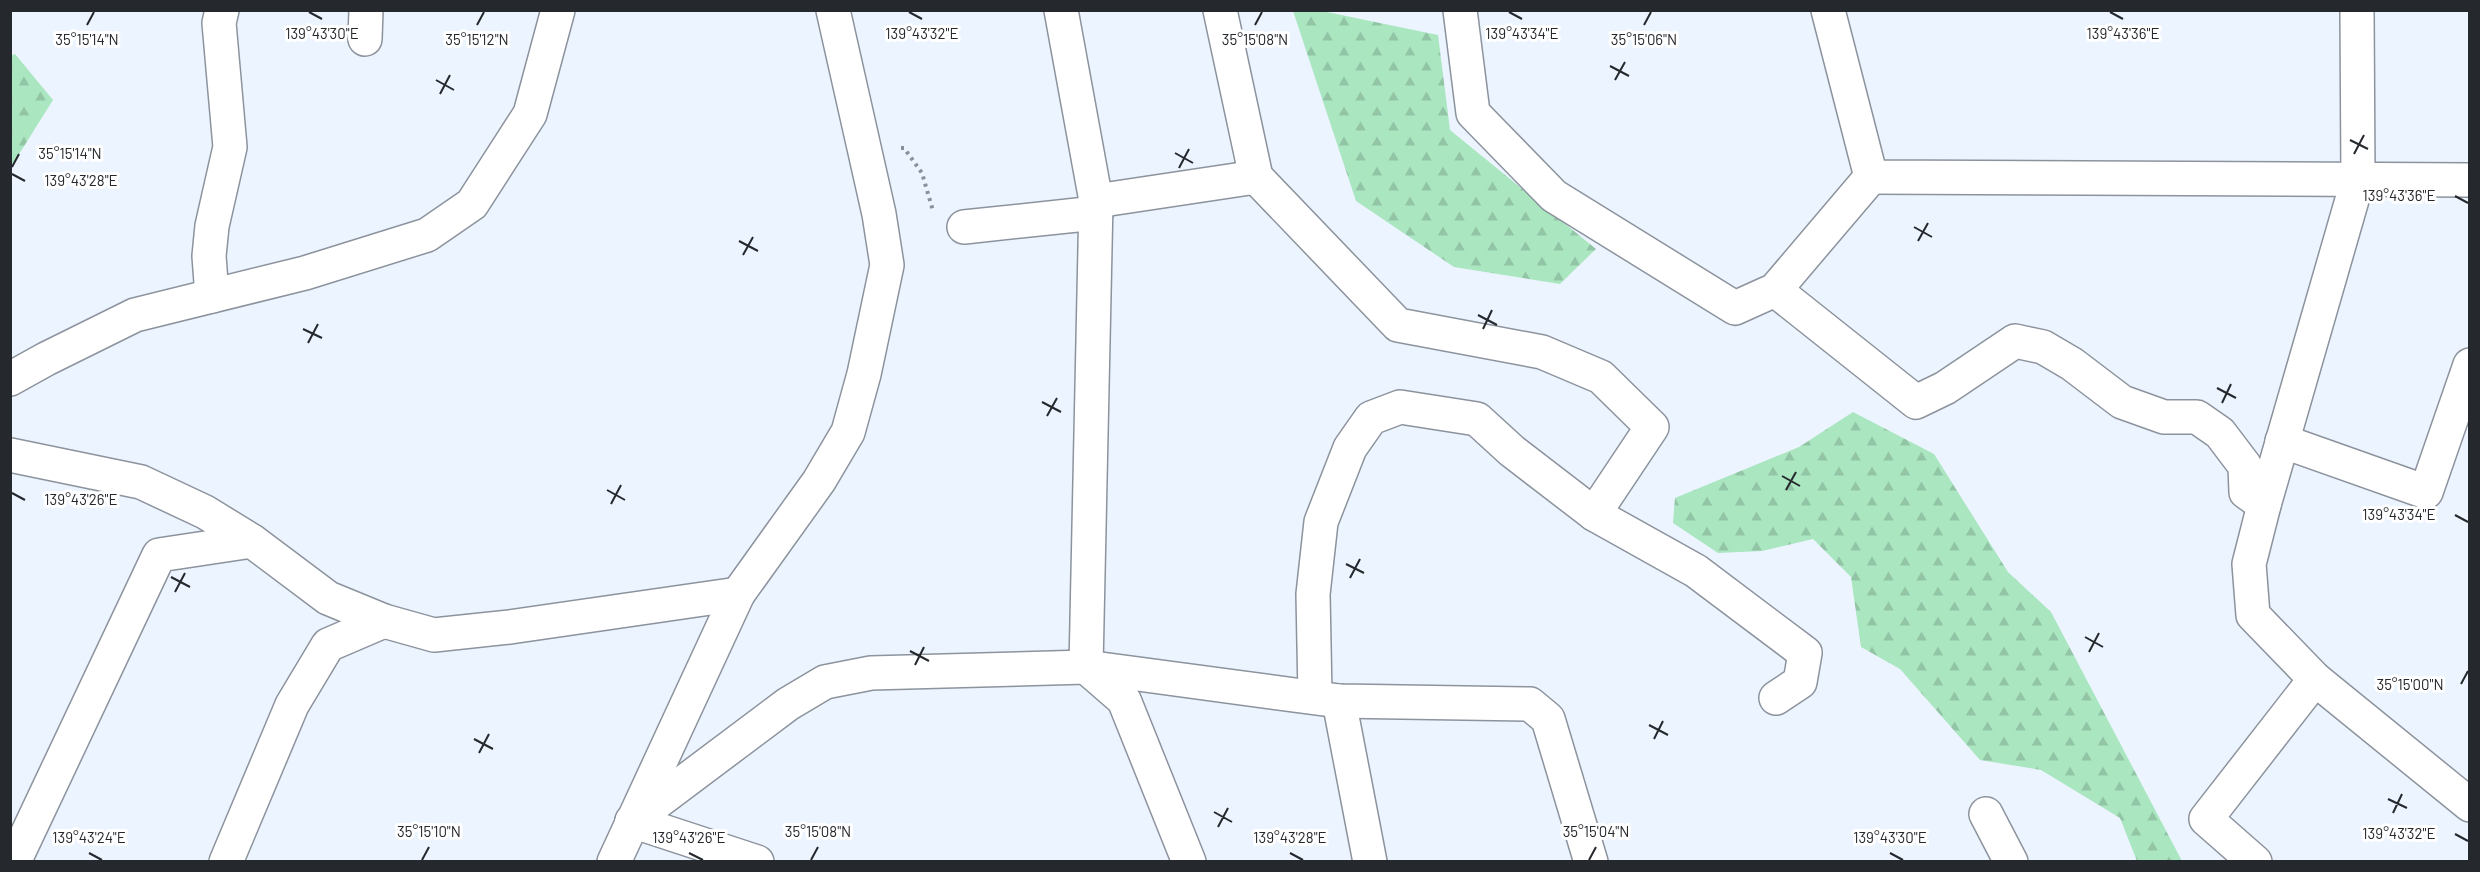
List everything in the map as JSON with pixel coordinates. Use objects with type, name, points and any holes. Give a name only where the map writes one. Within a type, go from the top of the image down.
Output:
[{"type":"street","points":[[212,296],[209,256],[212,226],[230,147],[219,23],[222,10]]},
{"type":"street","points":[[10,379],[46,358],[135,315],[305,273],[427,235],[472,204],[530,114],[558,10]]},
{"type":"street","points":[[614,861],[738,594],[819,481],[848,432],[864,374],[887,265],[879,214],[833,10]]},
{"type":"street","points":[[1060,10],[1096,207],[1086,667]]},
{"type":"street","points":[[1220,10],[1256,177],[1398,325],[1542,352],[1601,377],[1652,427],[1594,514]]},
{"type":"street","points":[[1460,10],[1473,113],[1554,196],[1735,308],[1775,290],[1871,177],[2469,180]]},
{"type":"street","points":[[1828,10],[1871,177]]},
{"type":"street","points":[[2356,10],[2358,179],[2249,564],[2253,615],[2315,679],[2469,805]]},
{"type":"street","points":[[964,227],[1096,207],[1256,177]]},
{"type":"street","points":[[1775,290],[1916,402],[1944,388],[2015,341],[2043,346],[2072,364],[2122,402],[2164,417],[2198,417],[2220,433],[2245,465],[2246,492],[2264,505]]},
{"type":"street","points":[[2282,441],[2426,492],[2469,365]]},
{"type":"street","points":[[1370,861],[1327,698],[1312,594],[1321,522],[1350,448],[1371,418],[1400,407],[1477,419],[1512,451],[1594,514],[1696,571],[1805,653],[1800,682],[1776,698]]},
{"type":"street","points":[[10,455],[141,482],[204,512],[252,541],[328,598],[384,621],[434,635],[510,627],[738,594]]},
{"type":"street","points":[[14,861],[159,555],[252,541]]},
{"type":"street","points":[[226,861],[292,705],[328,645],[384,621]]},
{"type":"street","points":[[1086,667],[1124,700],[1189,861]]},
{"type":"street","points":[[632,821],[788,704],[825,682],[872,673],[1086,667],[1327,698],[1530,705],[1548,719],[1591,861]]},
{"type":"street","points":[[2255,861],[2206,819],[2315,679]]},
{"type":"street","points":[[1986,814],[2011,861]]},
{"type":"street","points":[[632,821],[757,861]]},
{"type":"path","points":[[865,151],[904,148],[922,173],[938,229],[964,227]]},
{"type":"green space","points":[[1293,11],[1322,11],[1438,35],[1450,130],[1596,249],[1560,284],[1454,267],[1356,201]]},
{"type":"green space","points":[[15,54],[53,100],[11,167],[10,56]]},
{"type":"green space","points":[[1853,412],[1934,454],[2008,572],[2051,612],[2182,861],[2137,861],[2120,818],[2041,770],[1980,760],[1900,669],[1861,647],[1851,577],[1813,539],[1762,551],[1718,553],[1673,523],[1675,498],[1799,447]]}]
